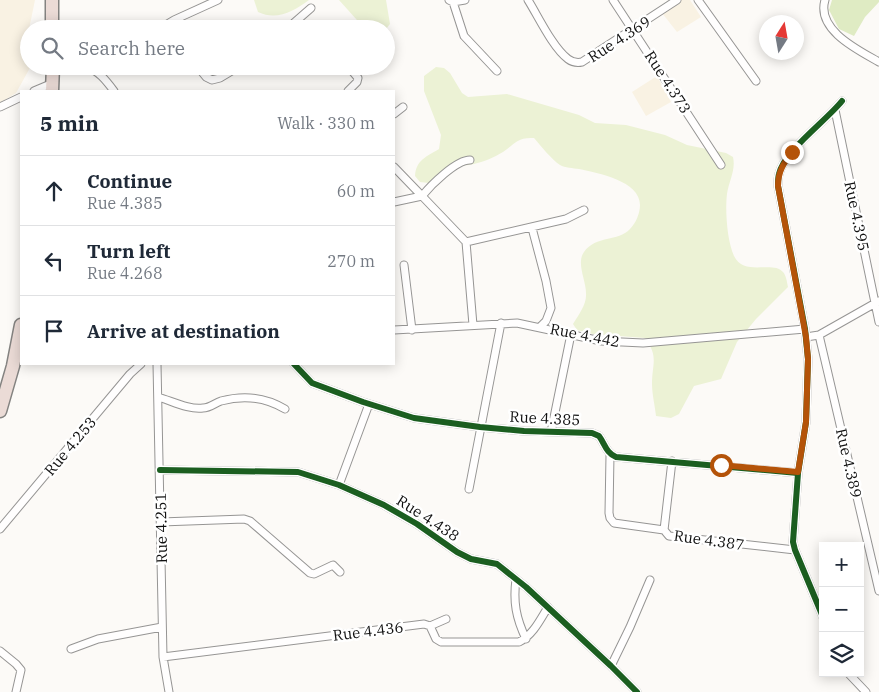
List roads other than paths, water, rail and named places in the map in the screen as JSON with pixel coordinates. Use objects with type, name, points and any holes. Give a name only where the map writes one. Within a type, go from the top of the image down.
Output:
[{"type":"highway","points":[[52,0],[52,20]]},
{"type":"highway","points":[[0,411],[13,366],[20,330]]},
{"type":"street","points":[[174,20],[218,0]]},
{"type":"street","points":[[465,0],[451,1],[464,36],[497,71]]},
{"type":"street","name":"Rue 4.369","points":[[528,0],[559,51],[568,60],[577,63],[582,62],[634,30],[677,0]]},
{"type":"street","name":"Rue 4.373","points":[[613,0],[721,165]]},
{"type":"street","points":[[698,0],[756,81]]},
{"type":"street","points":[[825,0],[824,14],[839,37],[879,62]]},
{"type":"street","points":[[297,20],[311,8]]},
{"type":"street","points":[[102,75],[113,90]]},
{"type":"street","points":[[204,75],[212,80],[225,75]]},
{"type":"street","points":[[349,90],[357,82],[358,78],[356,75]]},
{"type":"street","points":[[38,90],[52,87]]},
{"type":"street","points":[[0,107],[20,97]]},
{"type":"street","points":[[819,607],[793,542],[798,472],[806,422],[808,359],[806,329],[778,186],[778,175],[782,165],[792,152],[842,101]]},
{"type":"street","points":[[395,113],[403,107]]},
{"type":"street","name":"Rue 4.395","points":[[835,110],[877,302],[879,322]]},
{"type":"street","points":[[395,202],[422,196],[463,160],[470,160]]},
{"type":"street","points":[[395,168],[466,242],[473,325]]},
{"type":"street","points":[[466,242],[566,219],[584,210]]},
{"type":"street","points":[[532,228],[551,308],[546,321],[540,326]]},
{"type":"street","points":[[404,265],[412,330]]},
{"type":"street","points":[[806,337],[819,335],[877,302]]},
{"type":"street","points":[[469,489],[501,323]]},
{"type":"street","name":"Rue 4.442","points":[[395,330],[517,323],[540,326],[616,343],[643,343],[806,329]]},
{"type":"street","points":[[551,432],[571,334]]},
{"type":"street","name":"Rue 4.389","points":[[819,335],[879,591]]},
{"type":"street","name":"Rue 4.253","points":[[0,529],[130,374],[140,365]]},
{"type":"street","name":"Rue 4.251","points":[[157,365],[163,657],[169,692]]},
{"type":"street","name":"Rue 4.385","points":[[295,365],[312,383],[414,418],[480,427],[592,433],[599,436],[610,455]]},
{"type":"street","points":[[158,397],[197,408],[205,408],[226,400],[256,398],[275,403],[285,409]]},
{"type":"street","points":[[339,485],[369,404]]},
{"type":"street","points":[[664,530],[614,523],[612,521],[609,514],[610,455],[624,458],[798,472]]},
{"type":"street","name":"Rue 4.387","points":[[672,461],[664,530],[669,536],[795,550]]},
{"type":"street","name":"Rue 4.438","points":[[160,470],[298,472],[339,485],[384,505],[417,524],[457,552],[471,559],[497,564],[548,607],[637,692]]},
{"type":"street","points":[[161,522],[244,519],[310,573],[314,574],[333,566],[340,572]]},
{"type":"street","points":[[516,579],[518,621],[526,639]]},
{"type":"street","points":[[611,666],[650,580]]},
{"type":"street","points":[[446,618],[430,626],[436,639],[441,642],[512,643],[526,639],[548,607]]},
{"type":"street","name":"Rue 4.436","points":[[163,657],[424,624],[430,626]]},
{"type":"street","points":[[71,649],[98,640],[162,627]]},
{"type":"street","points":[[0,651],[21,670],[16,692]]},
{"type":"street","points":[[852,677],[866,692]]}]
